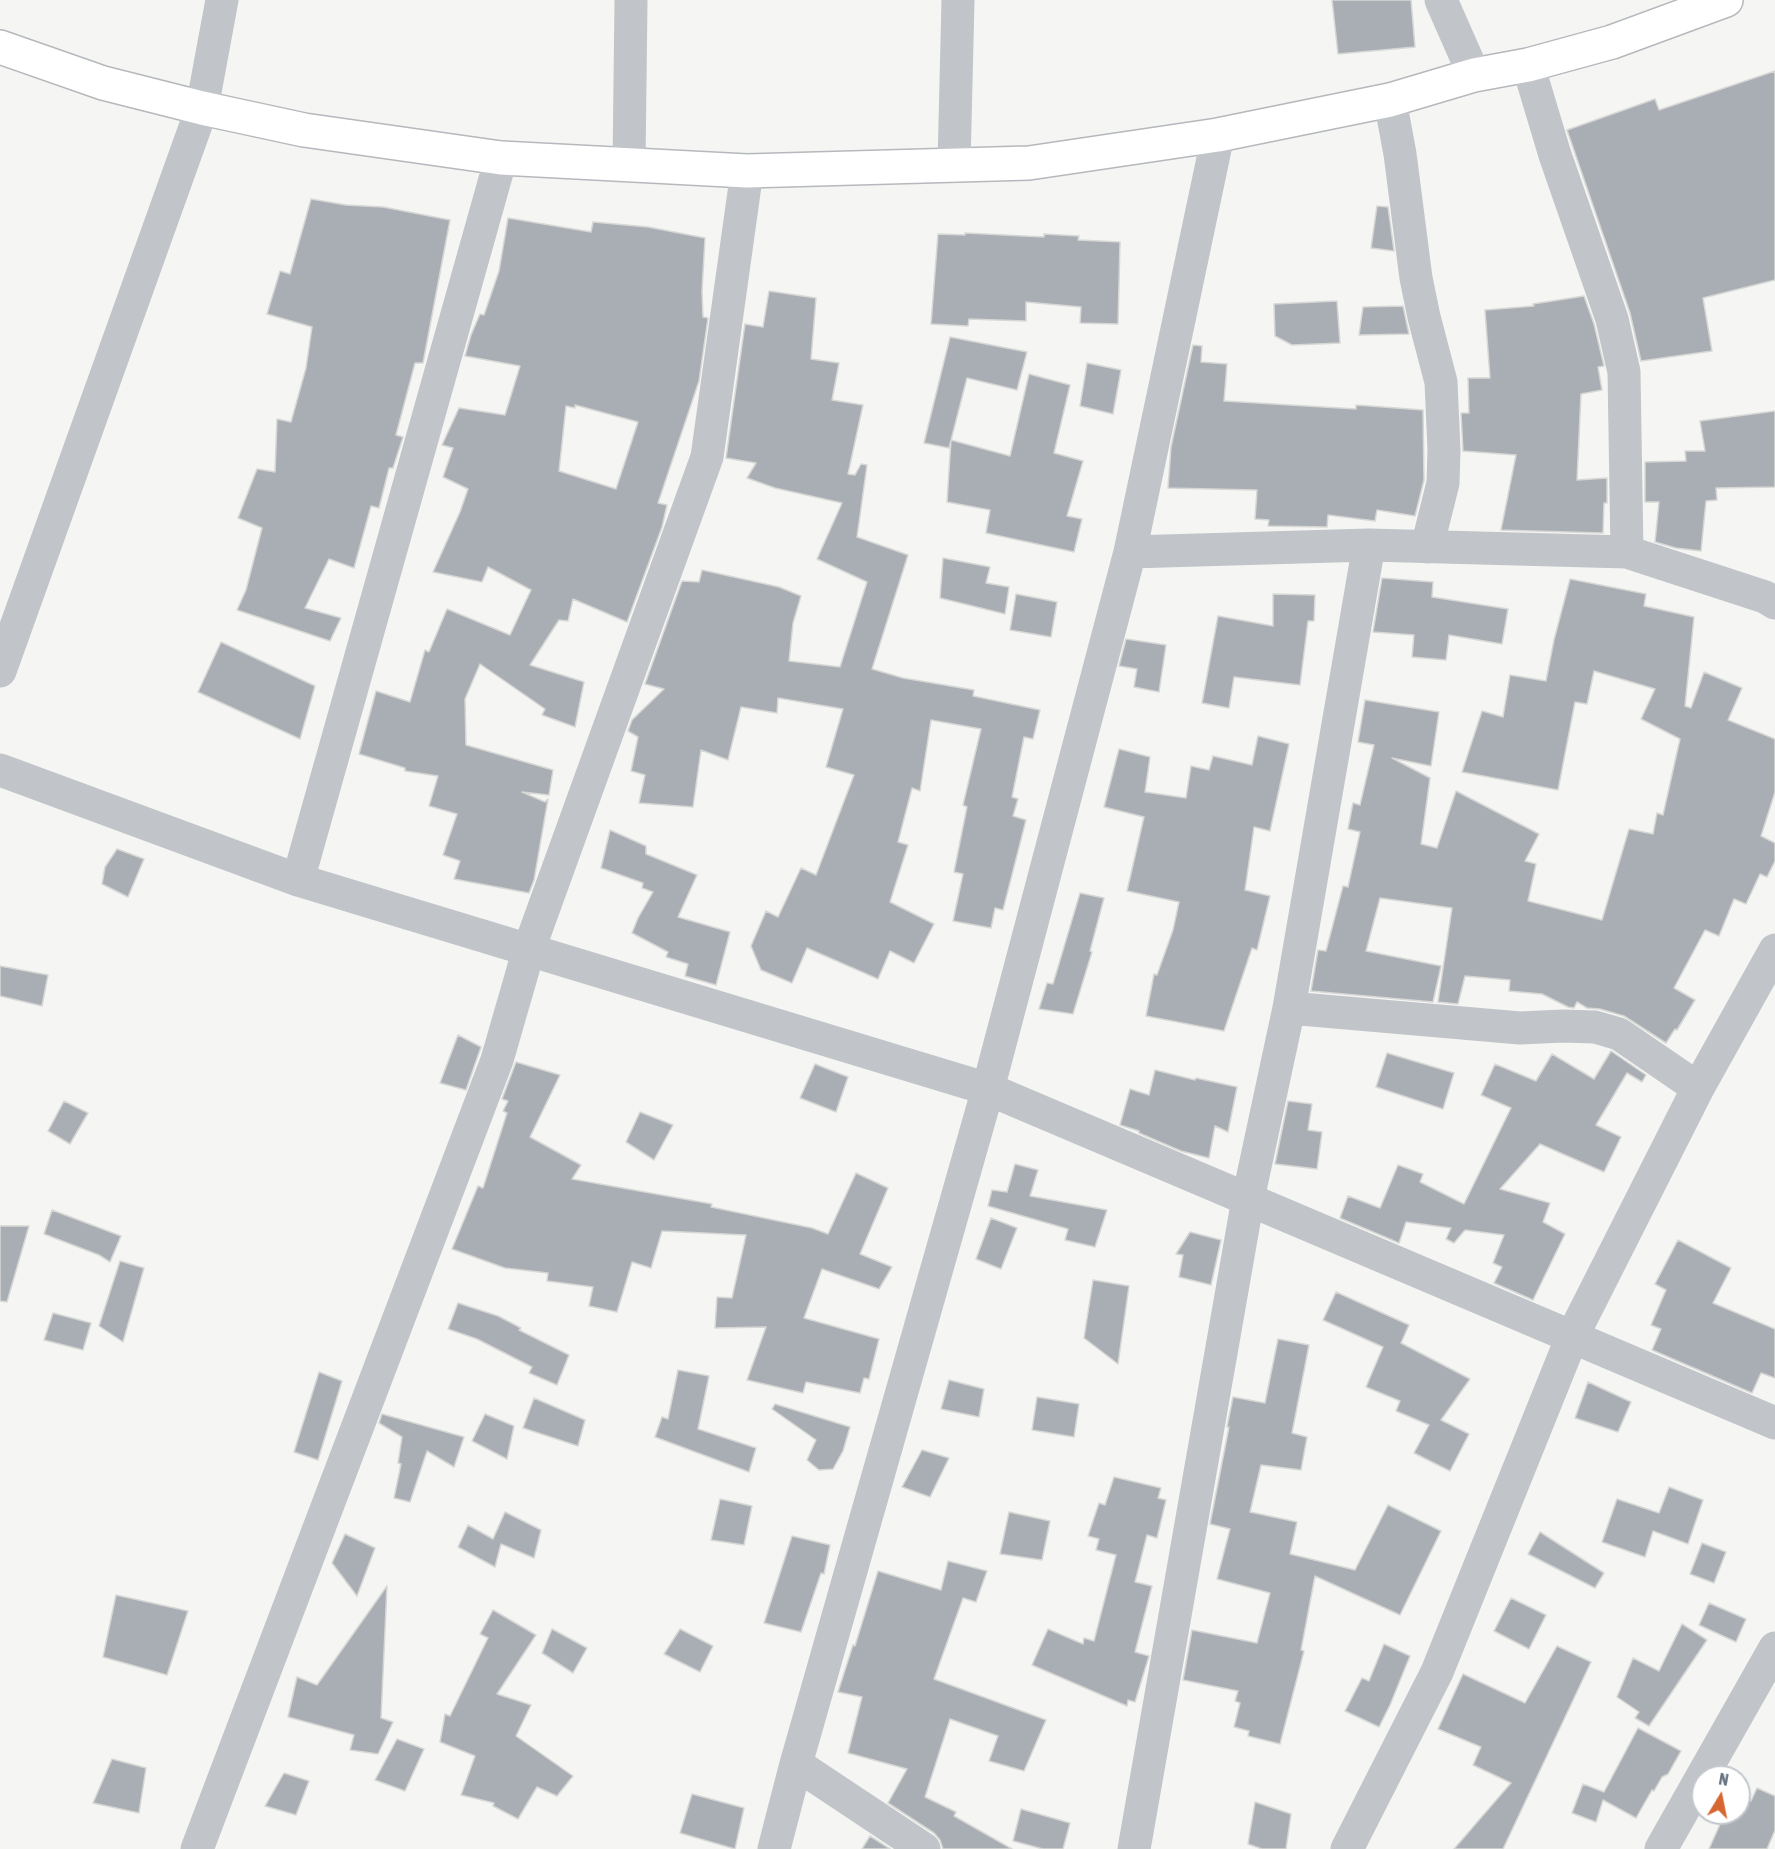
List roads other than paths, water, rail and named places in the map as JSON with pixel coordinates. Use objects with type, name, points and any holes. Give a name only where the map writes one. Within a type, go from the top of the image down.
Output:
[{"type":"main road","points":[[0,47],[104,83],[202,108],[304,130],[501,158],[747,171],[1029,163],[1218,135],[1390,100],[1474,75],[1528,65],[1612,42],[1726,0]]},
{"type":"street","points":[[0,671],[202,108],[222,0]]},
{"type":"street","points":[[629,165],[631,0]]},
{"type":"street","points":[[954,165],[958,0]]},
{"type":"street","points":[[1441,0],[1474,75]]},
{"type":"street","points":[[1528,65],[1555,155],[1612,319],[1624,372],[1627,552]]},
{"type":"street","points":[[1390,100],[1400,154],[1416,278],[1441,382],[1443,483],[1427,547]]},
{"type":"street","points":[[774,1849],[796,1764],[988,1089],[1130,552],[1218,135]]},
{"type":"street","points":[[298,880],[501,158]]},
{"type":"street","points":[[197,1849],[497,1060],[529,949],[707,457],[747,171]]},
{"type":"street","points":[[1130,552],[1369,545],[1627,552],[1765,597],[1775,603]]},
{"type":"street","points":[[1134,1849],[1248,1199],[1289,1008],[1369,545]]},
{"type":"street","points":[[0,770],[298,880],[988,1089],[1775,1423]]},
{"type":"street","points":[[1347,1849],[1437,1672],[1572,1337],[1698,1088],[1775,950]]},
{"type":"street","points":[[1289,1008],[1520,1028],[1595,1027],[1619,1034],[1698,1088]]},
{"type":"street","points":[[1661,1849],[1775,1648]]},
{"type":"street","points":[[796,1764],[924,1849]]}]
